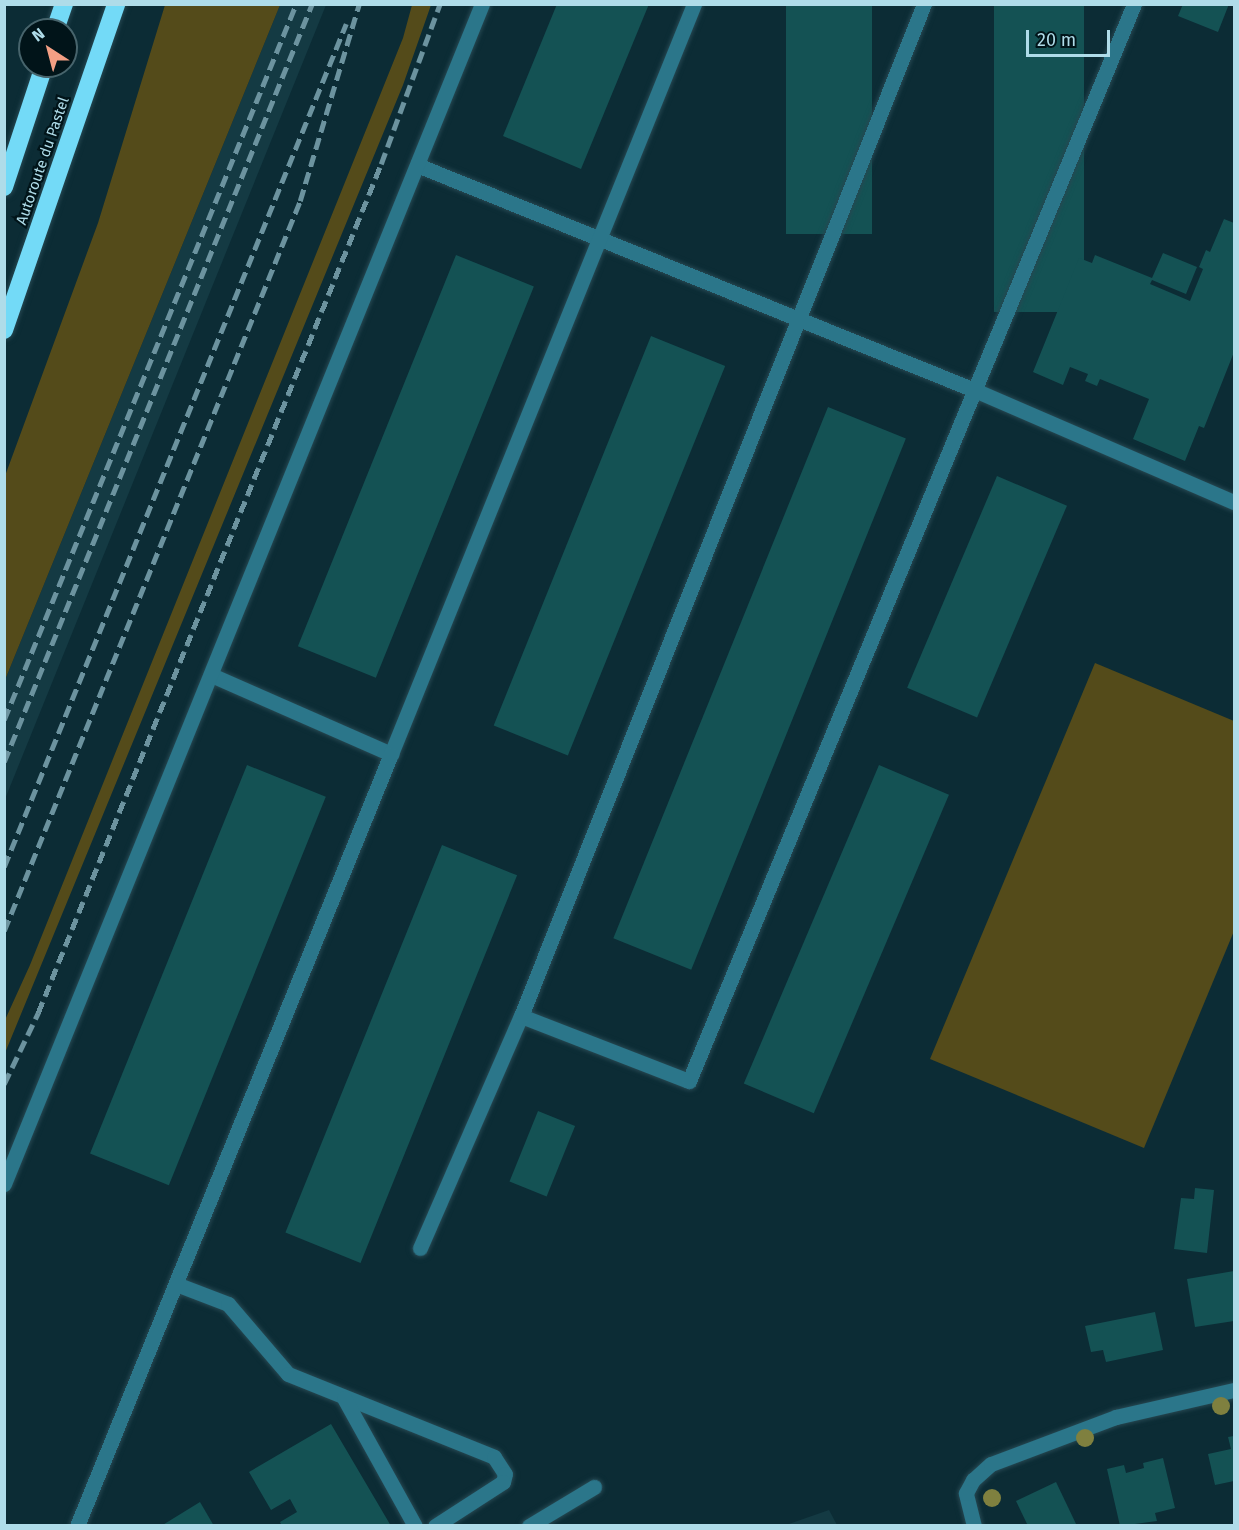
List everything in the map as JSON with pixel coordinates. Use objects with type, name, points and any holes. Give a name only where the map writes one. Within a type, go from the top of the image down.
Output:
[{"type":"highway","name":"Autoroute du Pastel","points":[[4,330],[116,4]]},
{"type":"highway","name":"Autoroute du Pastel","points":[[4,187],[40,78]]},
{"type":"street","points":[[4,1184],[482,4]]},
{"type":"street","points":[[77,1526],[694,4]]},
{"type":"street","points":[[420,1248],[521,1016],[924,4]]},
{"type":"street","points":[[521,1016],[689,1081],[977,391],[1134,4]]},
{"type":"street","points":[[417,165],[599,240],[798,317],[1234,501]]},
{"type":"street","points":[[211,675],[391,754]]},
{"type":"street","points":[[176,1284],[228,1304],[288,1374],[500,1462],[505,1474],[503,1482],[435,1526]]},
{"type":"street","points":[[974,1526],[966,1493],[973,1480],[991,1464],[1116,1417],[1234,1390]]},
{"type":"street","points":[[344,1398],[416,1526]]},
{"type":"street","points":[[529,1526],[594,1487]]},
{"type":"shaded area","points":[[165,5],[280,5],[5,680],[5,476],[98,223]]},
{"type":"shaded area","points":[[280,5],[326,5],[5,799],[5,680]]},
{"type":"shaded area","points":[[412,5],[431,5],[403,85],[5,1053],[5,1020],[30,965],[403,38]]},
{"type":"shaded area","points":[[1095,663],[1234,721],[1234,931],[1144,1148],[930,1059]]},
{"type":"shaded area","points":[[829,1510],[837,1525],[786,1525]]},
{"type":"building","points":[[557,4],[649,4],[581,169],[503,136]]},
{"type":"building","points":[[786,4],[872,4],[872,234],[786,234]]},
{"type":"building","points":[[994,4],[1084,4],[1084,312],[994,312]]},
{"type":"building","points":[[1183,4],[1229,4],[1218,32],[1178,16]]},
{"type":"building","points":[[1224,219],[1234,223],[1234,352],[1204,428],[1199,426],[1185,461],[1133,439],[1149,399],[1100,379],[1097,386],[1085,381],[1088,374],[1070,367],[1063,385],[1033,372],[1079,258],[1092,263],[1095,255],[1152,278],[1163,253],[1197,267],[1186,294],[1152,280],[1150,284],[1190,301],[1203,269],[1199,267],[1206,250],[1210,252]]},
{"type":"building","points":[[456,255],[534,286],[376,678],[298,646]]},
{"type":"building","points":[[651,336],[725,366],[568,755],[494,725]]},
{"type":"building","points":[[828,407],[906,438],[691,970],[613,938]]},
{"type":"building","points":[[997,476],[1067,506],[977,717],[907,688]]},
{"type":"building","points":[[247,765],[326,797],[169,1185],[90,1153]]},
{"type":"building","points":[[879,765],[949,795],[814,1113],[744,1083]]},
{"type":"building","points":[[442,845],[517,875],[361,1263],[285,1233]]},
{"type":"building","points":[[538,1111],[575,1126],[547,1196],[510,1181]]},
{"type":"building","points":[[1195,1188],[1214,1190],[1207,1253],[1174,1249],[1181,1198],[1194,1199]]},
{"type":"building","points":[[1234,1271],[1234,1321],[1195,1327],[1187,1279]]},
{"type":"building","points":[[1155,1312],[1163,1350],[1106,1362],[1103,1350],[1091,1352],[1085,1326]]},
{"type":"building","points":[[331,1424],[391,1526],[282,1526],[280,1522],[297,1512],[290,1499],[271,1510],[249,1472]]},
{"type":"building","points":[[1234,1436],[1234,1481],[1215,1485],[1208,1454],[1231,1449],[1228,1437]]},
{"type":"building","points":[[1163,1458],[1175,1508],[1155,1513],[1157,1521],[1120,1526],[1107,1469],[1124,1465],[1126,1473],[1144,1468],[1143,1463]]},
{"type":"building","points":[[1056,1482],[1077,1526],[1028,1526],[1016,1501]]},
{"type":"building","points":[[200,1502],[214,1526],[161,1526]]},
{"type":"railway","points":[[4,720],[296,4]]},
{"type":"railway","points":[[4,762],[312,4]]},
{"type":"railway","points":[[4,931],[300,201],[359,4]]},
{"type":"railway","points":[[4,1084],[38,1013],[381,164],[440,4]]},
{"type":"railway","points":[[4,867],[346,24]]}]
